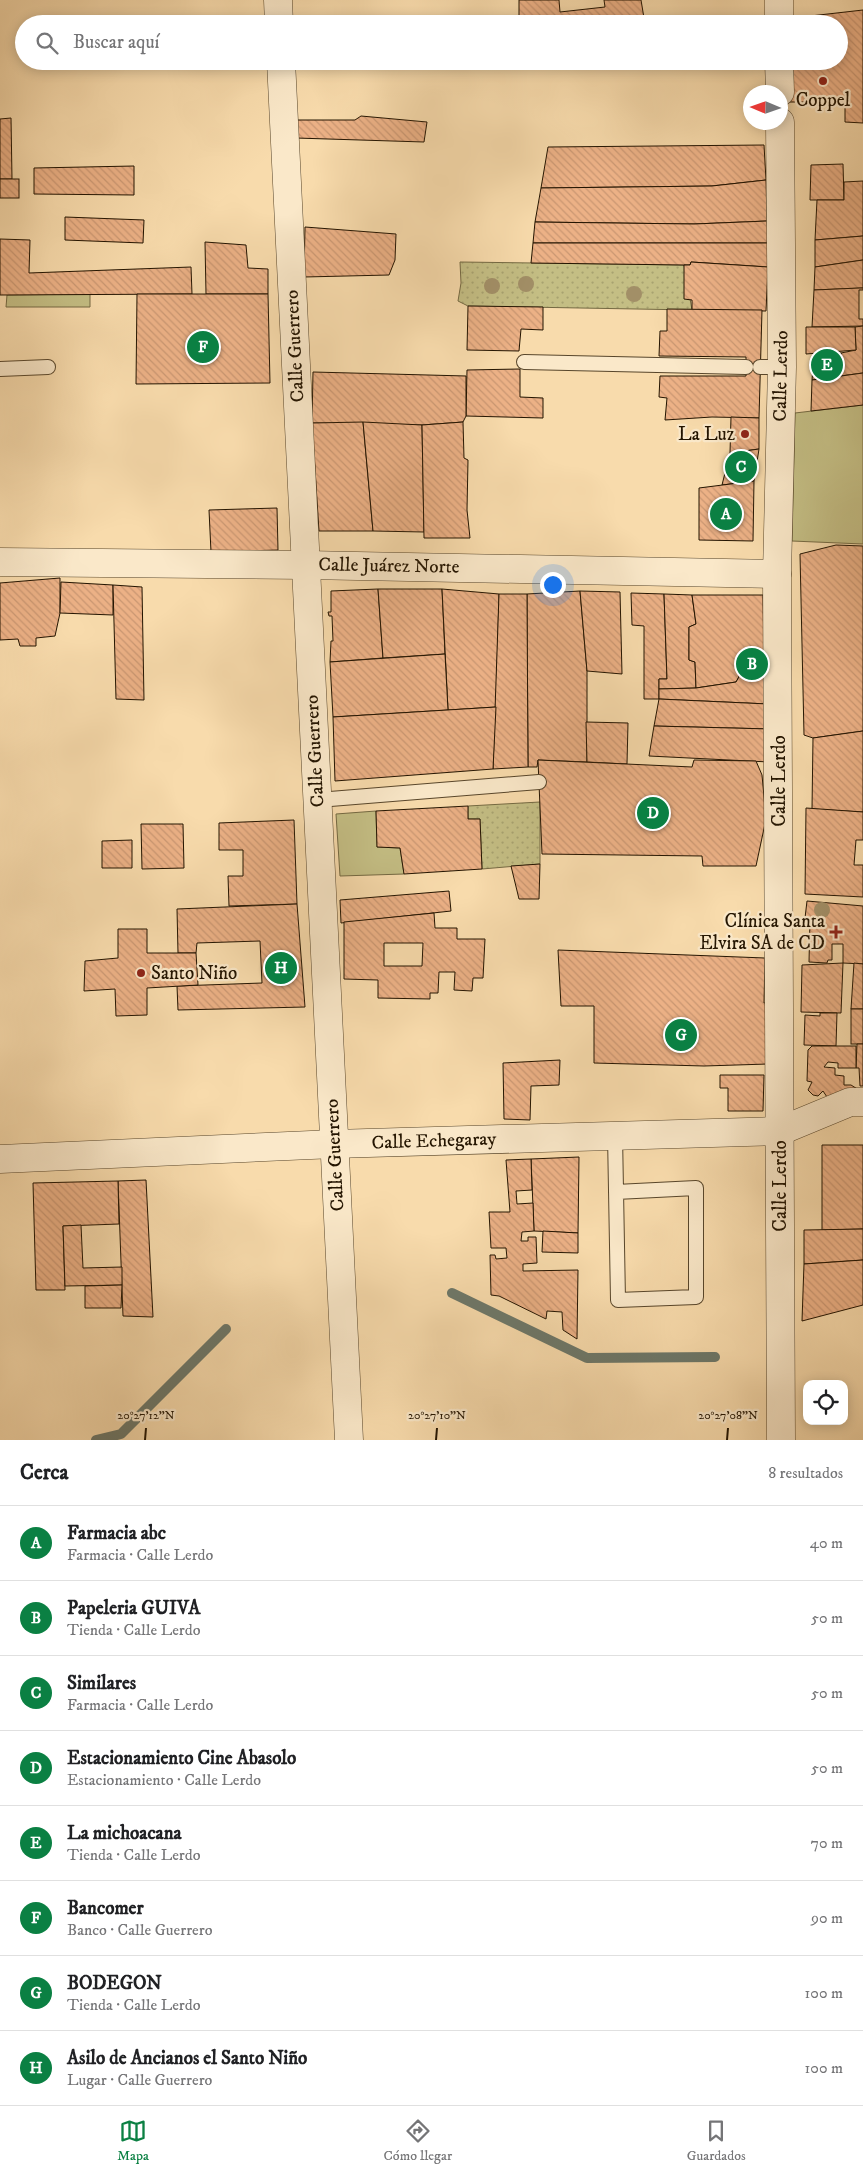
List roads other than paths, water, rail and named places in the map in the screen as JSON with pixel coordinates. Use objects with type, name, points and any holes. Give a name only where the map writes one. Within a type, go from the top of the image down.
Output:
[{"type":"street","points":[[278,0],[279,15]]},
{"type":"street","points":[[778,0],[779,15]]},
{"type":"street","name":"Calle Guerrero","points":[[281,70],[349,1440]]},
{"type":"street","points":[[779,70],[780,85]]},
{"type":"street","name":"Calle Lerdo","points":[[780,130],[771,367],[777,574],[772,802],[780,1131],[781,1440]]},
{"type":"street","name":"Calle Juárez Norte","points":[[0,562],[306,565],[777,574]]},
{"type":"street","name":"Calle Echegaray","points":[[0,1159],[334,1144],[780,1131],[850,1102],[863,1102]]},
{"type":"lane","points":[[524,362],[746,367]]},
{"type":"lane","points":[[0,368],[48,367]]},
{"type":"lane","points":[[318,800],[539,782]]},
{"type":"lane","points":[[615,1135],[616,1192],[618,1300],[696,1296],[696,1188],[616,1192]]},
{"type":"waterway","points":[[452,1293],[587,1358],[715,1357]]},
{"type":"waterway","points":[[96,1440],[121,1434],[226,1329]]},
{"type":"place","name":"Coppel","points":[[823,81]]},
{"type":"place","name":"Bancomer","points":[[203,347]]},
{"type":"place","name":"La michoacana","points":[[827,365]]},
{"type":"place","name":"La Luz","points":[[745,434]]},
{"type":"place","name":"Similares","points":[[741,467]]},
{"type":"place","name":"Farmacia abc","points":[[726,514]]},
{"type":"place","name":"Papeleria GUIVA","points":[[752,664]]},
{"type":"place","name":"Estacionamiento Cine Abasolo","points":[[653,813]]},
{"type":"place","name":"Clínica Santa Elvira SA de CD","points":[[836,932]]},
{"type":"place","name":"Asilo de Ancianos el Santo Niño","points":[[281,968]]},
{"type":"place","name":"Santo Niño","points":[[141,973]]},
{"type":"place","name":"BODEGON","points":[[681,1035]]}]
